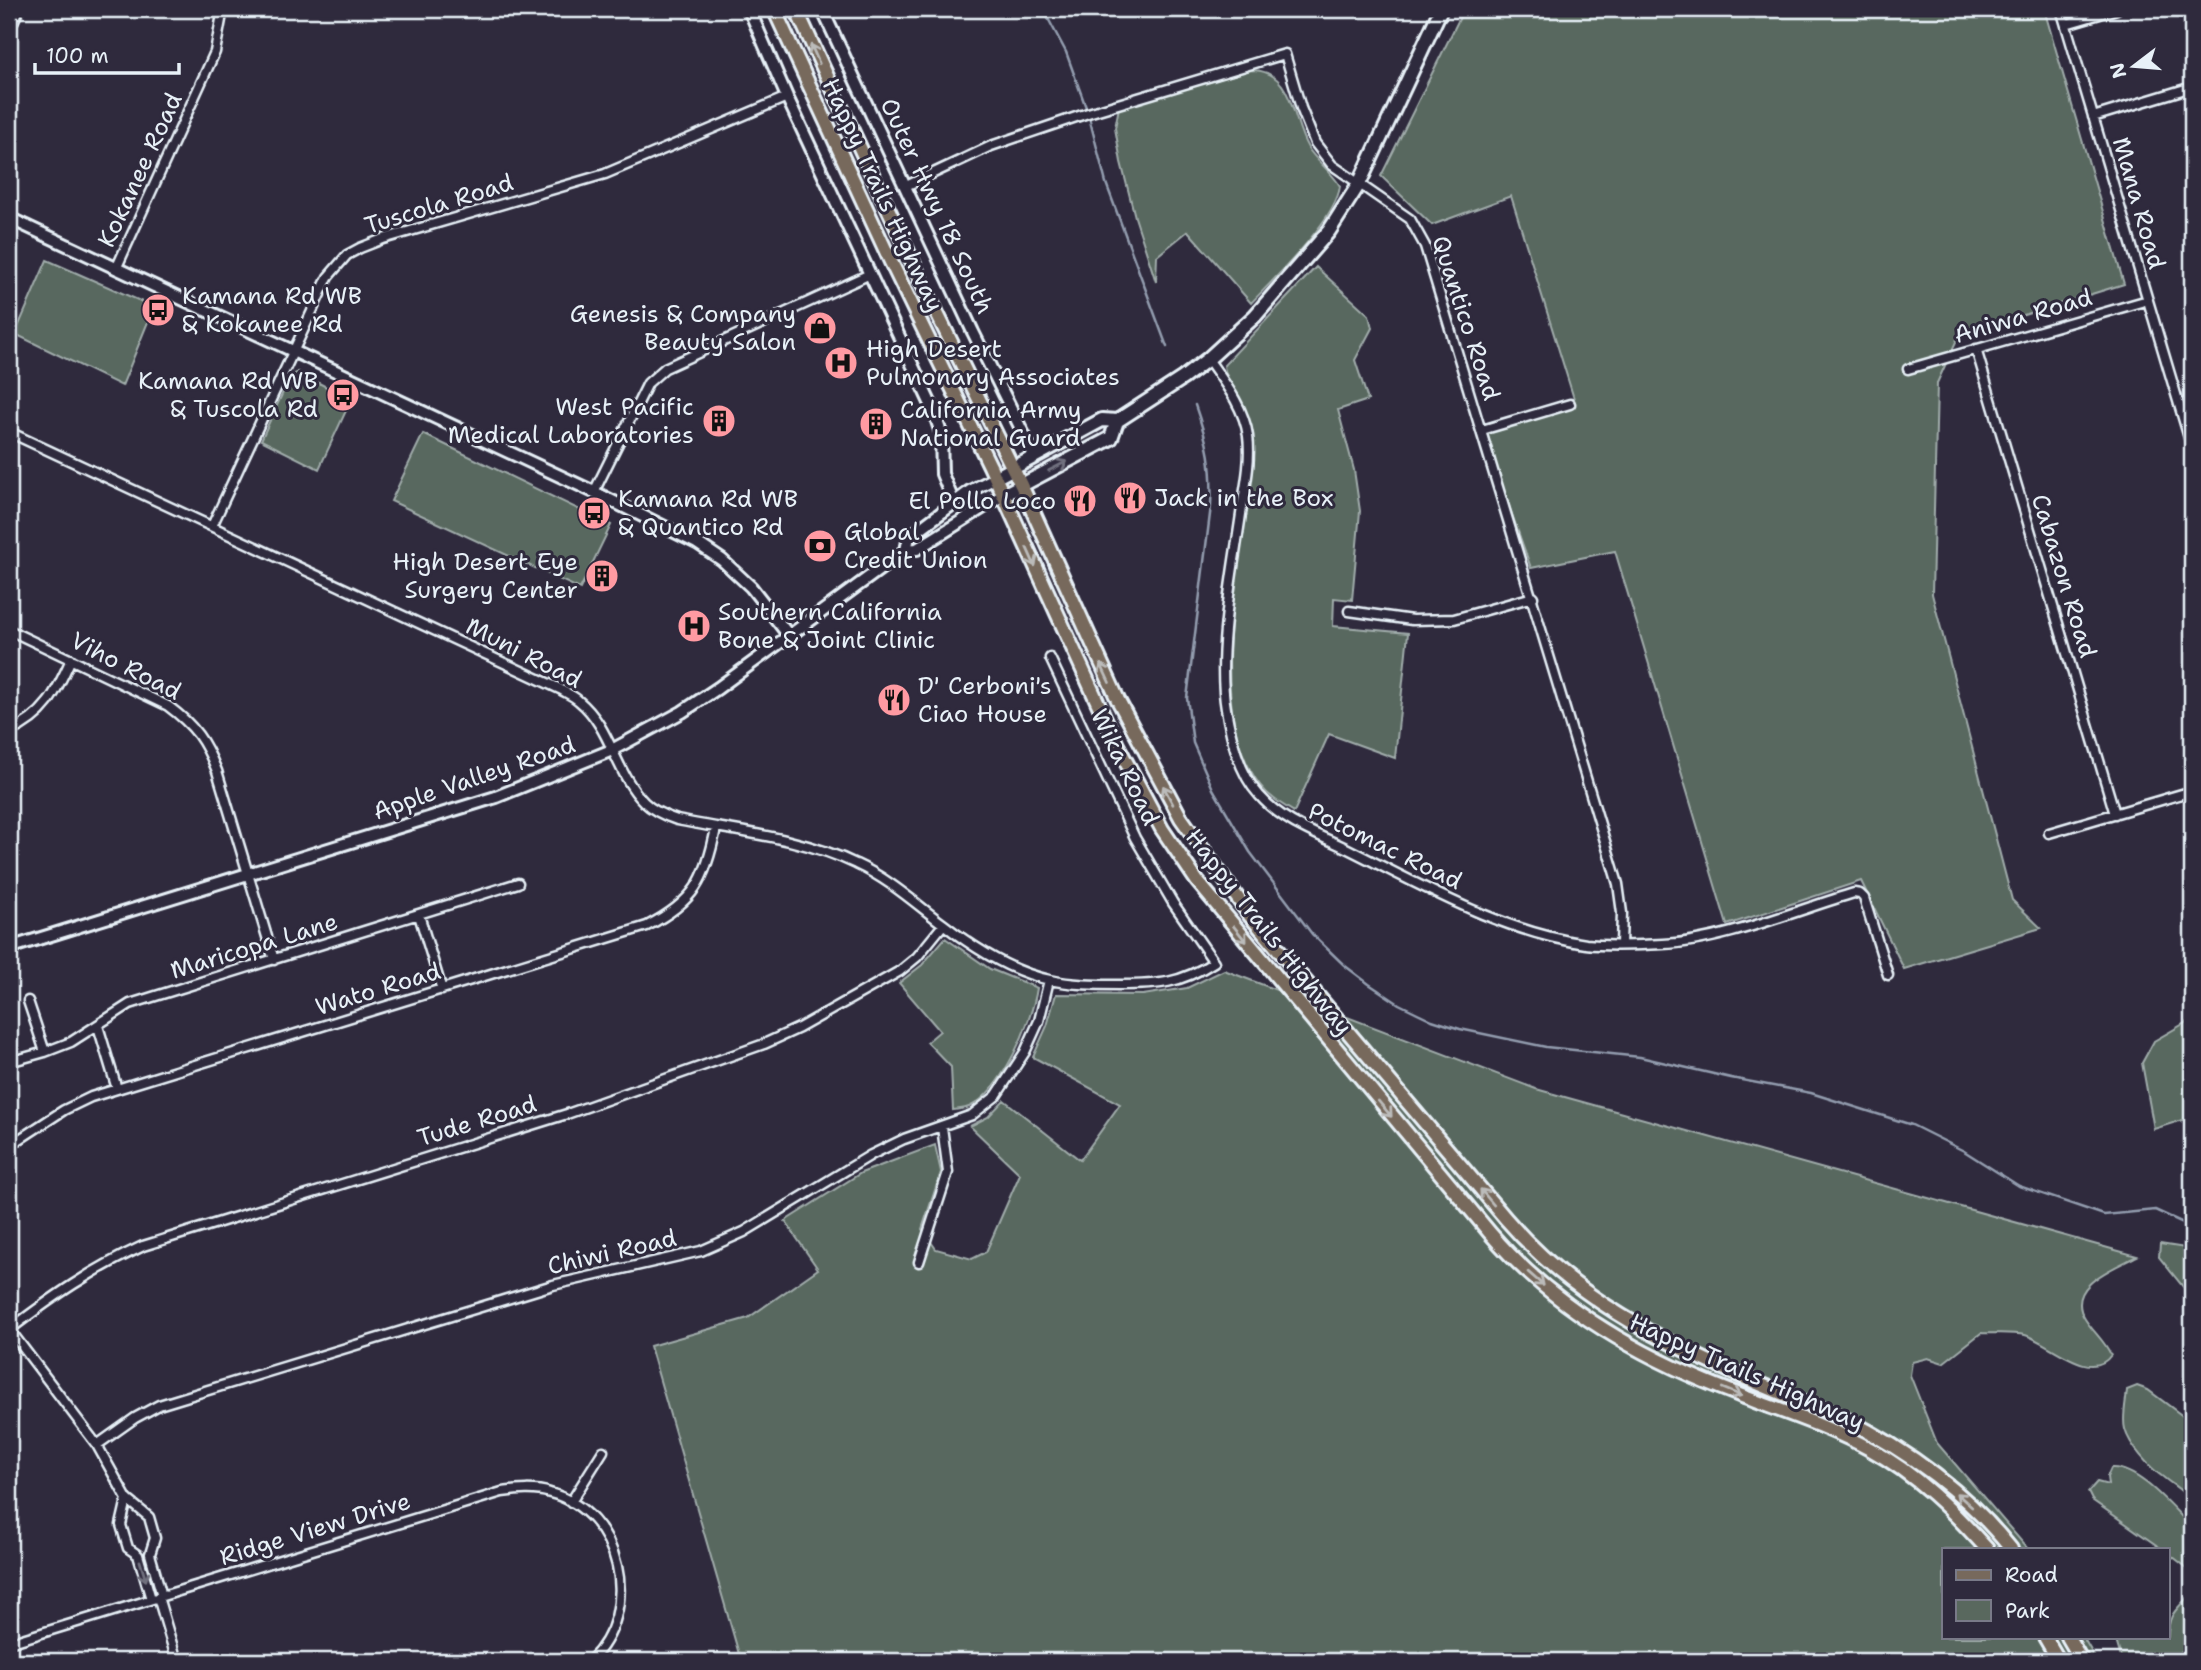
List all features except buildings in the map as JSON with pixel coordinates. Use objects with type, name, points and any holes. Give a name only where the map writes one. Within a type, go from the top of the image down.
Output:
[{"type":"main road","name":"Happy Trails Highway","points":[[774,9],[1003,495],[1117,745],[1162,829],[1197,881],[1502,1248],[1576,1312],[1657,1360],[1736,1394],[1834,1431],[1871,1450],[1902,1469],[1930,1492],[1986,1548]]},
{"type":"main road","name":"Happy Trails Highway","points":[[796,9],[922,281],[1021,485],[1118,700],[1181,818],[1251,917],[1518,1233],[1589,1295],[1666,1341],[1842,1418],[1909,1456],[1941,1479],[2010,1548]]},
{"type":"main road","name":"Apple Valley Road","points":[[995,478],[1102,420],[1117,421],[1208,359],[1255,316],[1329,231],[1359,184],[1441,9]]},
{"type":"main road","name":"Apple Valley Road","points":[[1003,495],[1111,438],[1117,421]]},
{"type":"main road","points":[[2046,1638],[2059,1661]]},
{"type":"main road","points":[[2069,1638],[2082,1661]]},
{"type":"street","points":[[9,31],[19,9]]},
{"type":"street","name":"Kokanee Road","points":[[116,269],[215,52],[223,9]]},
{"type":"street","points":[[749,9],[933,409],[941,433],[942,474],[954,503]]},
{"type":"street","name":"Outer Hwy 18 South","points":[[822,9],[1004,397],[1035,457]]},
{"type":"street","name":"Mana Road","points":[[2062,9],[2192,448]]},
{"type":"street","points":[[2066,24],[2116,9]]},
{"type":"street","name":"Quantico Road","points":[[906,186],[989,146],[1088,113],[1285,54],[1315,143],[1332,165],[1410,219],[1425,246],[1618,884],[1622,913],[1621,945]]},
{"type":"street","points":[[2094,117],[2192,88]]},
{"type":"street","name":"Tuscola Road","points":[[212,526],[328,277],[347,255],[383,239],[605,174],[788,97]]},
{"type":"street","points":[[9,218],[292,353],[594,492],[697,543],[751,587],[790,637]]},
{"type":"street","points":[[594,492],[648,383],[665,368],[870,274]]},
{"type":"street","name":"Aniwa Road","points":[[1909,369],[2148,300]]},
{"type":"street","name":"Cabazon Road","points":[[1976,349],[2115,814]]},
{"type":"street","name":"Potomac Road","points":[[1208,359],[1234,397],[1248,436],[1248,464],[1228,608],[1223,677],[1232,739],[1245,773],[1258,794],[1280,815],[1440,895],[1494,918],[1588,944],[1668,944],[1723,934],[1854,893],[1864,898],[1888,975]]},
{"type":"street","points":[[1482,430],[1570,404]]},
{"type":"street","name":"Muni Road","points":[[9,432],[560,689],[579,701],[593,716],[629,785],[645,803],[677,820],[806,844],[837,855],[873,872],[904,892],[943,925],[982,952],[1049,980],[1086,984],[1156,985],[1195,975],[1214,962]]},
{"type":"street","name":"Apple Valley Road","points":[[906,550],[909,537],[954,503],[995,478]]},
{"type":"street","name":"Apple Valley Road","points":[[9,948],[496,797],[612,750],[682,712],[790,637],[906,550],[917,549],[1003,495]]},
{"type":"street","points":[[1349,611],[1412,620],[1454,619],[1533,597]]},
{"type":"street","name":"Viho Road","points":[[9,630],[168,706],[190,722],[206,746],[217,771],[274,960]]},
{"type":"street","name":"Wika Road","points":[[1049,658],[1135,838],[1173,902],[1214,962]]},
{"type":"street","points":[[9,732],[45,708],[57,692],[71,659]]},
{"type":"street","points":[[2049,833],[2192,791]]},
{"type":"street","name":"Wato Road","points":[[9,1146],[91,1097],[647,926],[666,917],[688,899],[698,885],[710,856],[716,828]]},
{"type":"street","name":"Maricopa Lane","points":[[9,1062],[71,1042],[130,1004],[518,883]]},
{"type":"street","points":[[419,915],[442,990]]},
{"type":"street","name":"Tude Road","points":[[9,1330],[77,1280],[103,1264],[143,1246],[567,1114],[764,1044],[799,1028],[900,971],[917,957],[943,925]]},
{"type":"street","name":"Chiwi Road","points":[[97,1445],[159,1405],[553,1285],[701,1251],[744,1232],[871,1156],[904,1139],[972,1115],[996,1096],[1011,1075],[1039,1021],[1049,980]]},
{"type":"street","points":[[28,1001],[45,1052]]},
{"type":"street","points":[[99,1026],[117,1089]]},
{"type":"street","points":[[919,1262],[948,1172],[942,1127]]},
{"type":"street","points":[[9,1330],[97,1445],[127,1499],[149,1517],[155,1538],[150,1554],[157,1597]]},
{"type":"street","points":[[571,1502],[603,1451]]},
{"type":"street","name":"Ridge View Drive","points":[[9,1643],[502,1492],[526,1489],[551,1493],[571,1502],[599,1526],[613,1550],[618,1565],[619,1605],[613,1626],[590,1661]]},
{"type":"street","points":[[127,1499],[121,1525],[128,1548],[138,1555],[157,1597],[177,1661]]},
{"type":"green space","points":[[1464,9],[2044,9],[2124,284],[1959,335],[1937,383],[1932,594],[2012,900],[2041,928],[1904,969],[1861,881],[1727,925],[1615,551],[1531,568],[1482,430],[1575,402],[1511,196],[1432,225],[1381,176]]},
{"type":"green space","points":[[1251,70],[1265,72],[1276,78],[1283,87],[1308,148],[1340,186],[1336,199],[1317,231],[1251,303],[1188,231],[1157,256],[1156,282],[1135,217],[1115,128],[1119,107]]},
{"type":"green space","points":[[47,260],[154,307],[122,386],[15,334]]},
{"type":"green space","points":[[1316,267],[1369,315],[1372,328],[1355,360],[1368,400],[1338,410],[1354,470],[1360,511],[1352,600],[1334,598],[1333,626],[1408,633],[1395,758],[1329,734],[1294,812],[1271,797],[1260,785],[1243,753],[1233,715],[1229,673],[1230,629],[1254,463],[1246,413],[1224,365]]},
{"type":"green space","points":[[298,372],[351,400],[319,469],[261,440],[290,377]]},
{"type":"green space","points":[[423,434],[611,525],[580,589],[391,501]]},
{"type":"green space","points":[[945,938],[990,969],[1037,988],[1022,1037],[1004,1072],[981,1099],[967,1108],[953,1110],[951,1067],[927,1042],[940,1031],[899,983],[922,965]]},
{"type":"green space","points":[[1224,970],[1536,1089],[2137,1256],[2094,1280],[2081,1297],[2080,1307],[2085,1319],[2111,1355],[2103,1363],[2081,1363],[2025,1335],[1981,1333],[1943,1363],[1928,1358],[1912,1362],[1910,1375],[1937,1443],[2027,1548],[1942,1548],[1942,1638],[2084,1638],[2097,1661],[741,1661],[650,1346],[748,1318],[818,1269],[785,1221],[861,1173],[935,1145],[941,1172],[922,1229],[936,1249],[972,1259],[986,1252],[1020,1174],[970,1126],[988,1117],[1004,1100],[1080,1160],[1120,1104],[1033,1057],[1047,1026],[1056,994],[1143,995],[1187,988]]},
{"type":"green space","points":[[2192,1019],[2192,1117],[2154,1129],[2142,1063],[2154,1041]]},
{"type":"green space","points":[[2160,1244],[2192,1249],[2192,1298],[2159,1257]]},
{"type":"green space","points":[[2137,1386],[2148,1390],[2192,1423],[2192,1502],[2146,1462],[2127,1435],[2124,1420],[2127,1390]]},
{"type":"green space","points":[[2111,1468],[2131,1473],[2162,1497],[2187,1522],[2192,1522],[2192,1582],[2186,1567],[2170,1555],[2170,1548],[2161,1548],[2092,1500],[2088,1492],[2097,1482],[2108,1485],[2107,1477]]},
{"type":"green space","points":[[2192,1592],[2192,1656],[2188,1661],[2122,1661],[2115,1638],[2170,1638],[2170,1622],[2178,1607]]},
{"type":"waterway","points":[[1043,9],[1066,52],[1088,113],[1106,183],[1167,347]]},
{"type":"waterway","points":[[1195,405],[1209,455],[1211,506],[1187,698],[1193,743],[1213,789],[1250,852],[1312,934],[1344,965],[1399,1004],[1432,1020],[1460,1029],[1546,1047],[1640,1057],[1811,1093],[1912,1125],[1964,1151],[2019,1186],[2104,1215],[2155,1210],[2192,1227]]},
{"type":"place","name":"Kamana Rd WB & Kokanee Rd","points":[[158,310]]},
{"type":"place","name":"Genesis & Company Beauty Salon","points":[[820,328]]},
{"type":"place","name":"High Desert Pulmonary Associates","points":[[841,363]]},
{"type":"place","name":"Kamana Rd WB & Tuscola Rd","points":[[343,395]]},
{"type":"place","name":"West Pacific Medical Laboratories","points":[[719,421]]},
{"type":"place","name":"California Army National Guard","points":[[876,424]]},
{"type":"place","name":"Jack in the Box","points":[[1130,498]]},
{"type":"place","name":"El Pollo Loco","points":[[1080,501]]},
{"type":"place","name":"Kamana Rd WB & Quantico Rd","points":[[594,513]]},
{"type":"place","name":"Global Credit Union","points":[[820,546]]},
{"type":"place","name":"High Desert Eye Surgery Center","points":[[602,576]]},
{"type":"place","name":"Southern California Bone & Joint Clinic","points":[[694,626]]},
{"type":"place","name":"D' Cerboni's Ciao House","points":[[894,700]]}]
